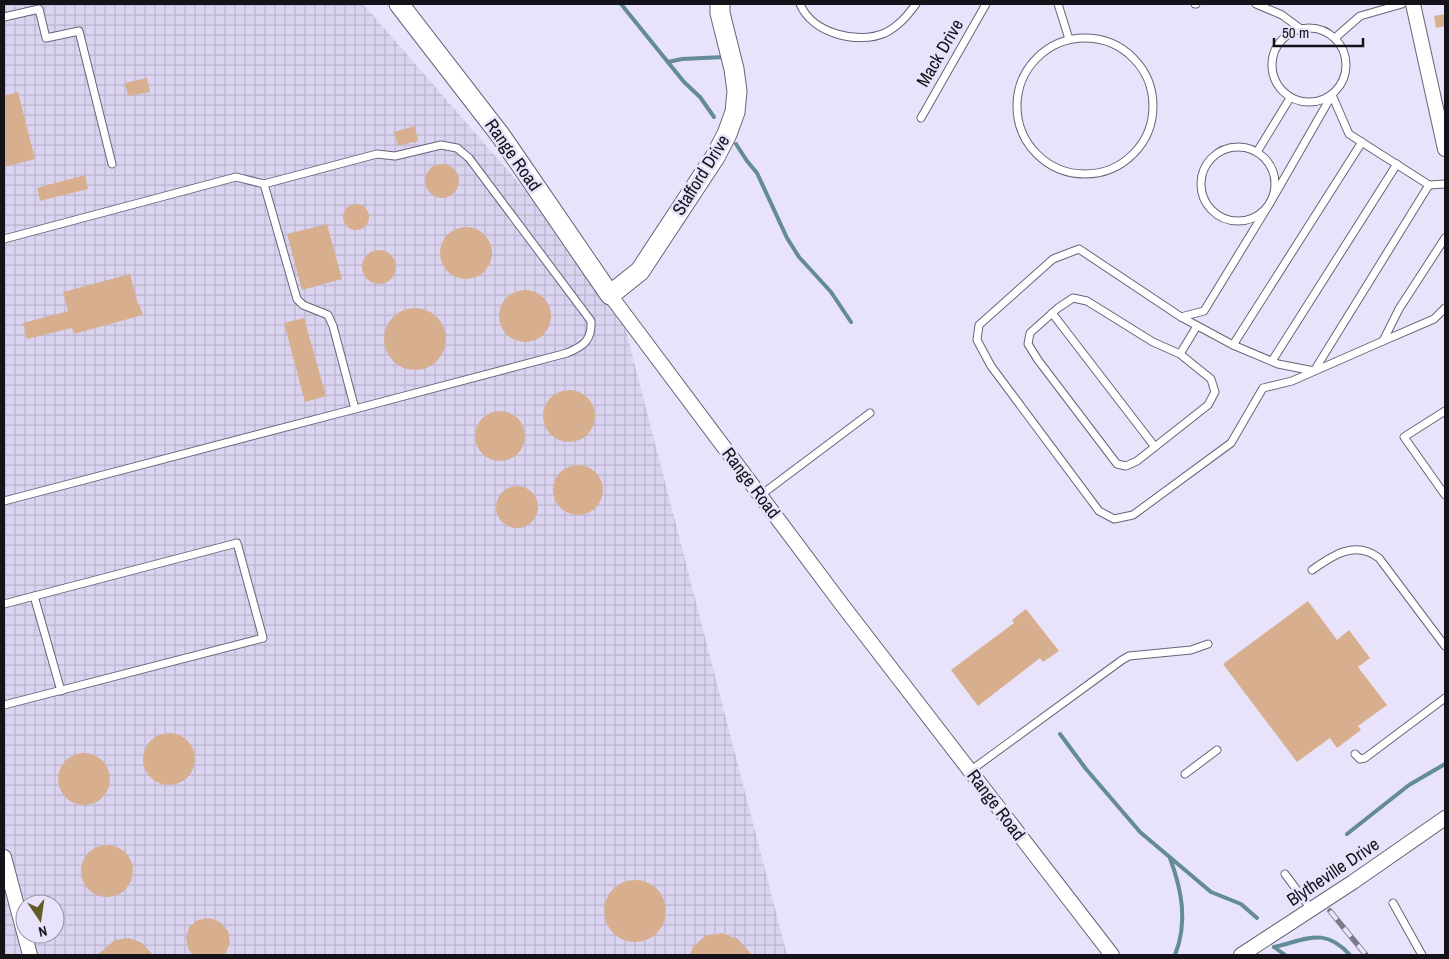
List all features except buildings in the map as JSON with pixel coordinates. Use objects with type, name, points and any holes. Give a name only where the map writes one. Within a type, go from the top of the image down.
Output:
[{"type":"street","name":"Range Road","points":[[399,4],[501,136],[610,295],[843,606],[1112,955]]},
{"type":"street","name":"Stafford Drive","points":[[610,295],[640,271],[728,134],[735,112],[737,91],[734,69],[720,13],[720,4]]},
{"type":"street","points":[[1413,4],[1445,149]]},
{"type":"street","name":"Blytheville Drive","points":[[1242,955],[1445,818]]},
{"type":"street","points":[[4,857],[30,955]]},
{"type":"lane","points":[[800,4],[802,9],[819,26],[838,35],[857,38],[884,33],[904,21],[916,4]]},
{"type":"lane","name":"Mack Drive","points":[[920,118],[986,4]]},
{"type":"lane","points":[[1058,4],[1070,39]]},
{"type":"lane","points":[[1256,4],[1282,16],[1301,29]]},
{"type":"lane","points":[[1335,38],[1360,16],[1402,4]]},
{"type":"lane","points":[[4,17],[39,9],[46,38],[79,31],[112,164]]},
{"type":"lane","points":[[1181,317],[1204,311],[1270,203],[1332,95],[1342,84],[1346,71],[1346,56],[1335,38],[1322,31],[1308,28],[1294,32],[1282,40],[1277,46],[1272,60],[1273,75],[1284,93],[1290,98],[1304,102],[1326,99],[1332,95]]},
{"type":"lane","points":[[1086,38],[1109,42],[1136,60],[1150,86],[1153,112],[1146,135],[1131,156],[1111,169],[1092,174],[1073,174],[1054,167],[1029,147],[1018,122],[1018,90],[1032,62],[1053,45],[1070,39],[1086,38]]},
{"type":"lane","points":[[1332,95],[1350,134],[1429,185],[1445,184]]},
{"type":"lane","points":[[1257,152],[1290,98]]},
{"type":"lane","points":[[1233,345],[1362,142]]},
{"type":"lane","points":[[4,239],[236,177],[264,184],[377,154],[395,156],[441,145],[457,148],[469,158],[591,321],[591,332],[586,342],[579,348],[567,353],[4,501]]},
{"type":"lane","points":[[1244,147],[1257,152],[1268,162],[1274,175],[1275,189],[1270,203],[1266,209],[1247,220],[1233,221],[1213,212],[1204,200],[1200,186],[1206,165],[1222,150],[1244,147]]},
{"type":"lane","points":[[1272,361],[1397,164]]},
{"type":"lane","points":[[264,184],[297,299],[304,305],[328,315],[333,326],[355,409]]},
{"type":"lane","points":[[1314,371],[1429,185]]},
{"type":"lane","points":[[1383,341],[1399,309],[1445,238]]},
{"type":"lane","points":[[1314,371],[1272,361],[1233,345],[1181,317],[1079,249],[1053,259],[980,325],[976,340],[991,366],[1099,511],[1114,519],[1133,514],[1231,443],[1262,388],[1292,381],[1434,319],[1445,309]]},
{"type":"lane","points":[[1073,298],[1087,301],[1152,342],[1180,354],[1211,379],[1214,392],[1208,405],[1137,461],[1126,466],[1117,464],[1028,344],[1030,333],[1052,313],[1073,298]]},
{"type":"lane","points":[[1052,313],[1155,447]]},
{"type":"lane","points":[[1180,354],[1197,326]]},
{"type":"lane","points":[[1445,411],[1404,437],[1445,495]]},
{"type":"lane","points":[[761,495],[870,413]]},
{"type":"lane","points":[[4,604],[236,543],[263,638],[4,705]]},
{"type":"lane","points":[[1312,570],[1328,558],[1349,550],[1362,549],[1373,553],[1379,558],[1445,646]]},
{"type":"lane","points":[[34,596],[61,691]]},
{"type":"lane","points":[[970,771],[1122,660],[1130,656],[1191,650],[1208,644]]},
{"type":"lane","points":[[1355,754],[1360,759],[1365,758],[1445,698]]},
{"type":"lane","points":[[1185,774],[1217,750]]},
{"type":"lane","points":[[1285,874],[1311,909]]},
{"type":"lane","points":[[1393,903],[1422,955]]},
{"type":"shaded area","points":[[4,4],[363,4],[617,296],[787,955],[4,955]]},
{"type":"waterway","points":[[621,4],[684,82],[700,97],[714,117]]},
{"type":"waterway","points":[[668,62],[682,59],[724,57]]},
{"type":"waterway","points":[[736,144],[757,173],[787,238],[799,257],[831,292],[851,322]]},
{"type":"waterway","points":[[1060,734],[1086,769],[1140,832],[1211,892],[1241,904],[1257,918]]},
{"type":"waterway","points":[[1347,834],[1409,785],[1445,764]]},
{"type":"waterway","points":[[1170,858],[1178,882],[1182,906],[1181,931],[1175,955]]},
{"type":"waterway","points":[[1274,947],[1305,939],[1323,938],[1341,946],[1350,955]]},
{"type":"waterway","points":[[1274,947],[1285,955]]},
{"type":"railway","points":[[1330,911],[1366,955]]}]
